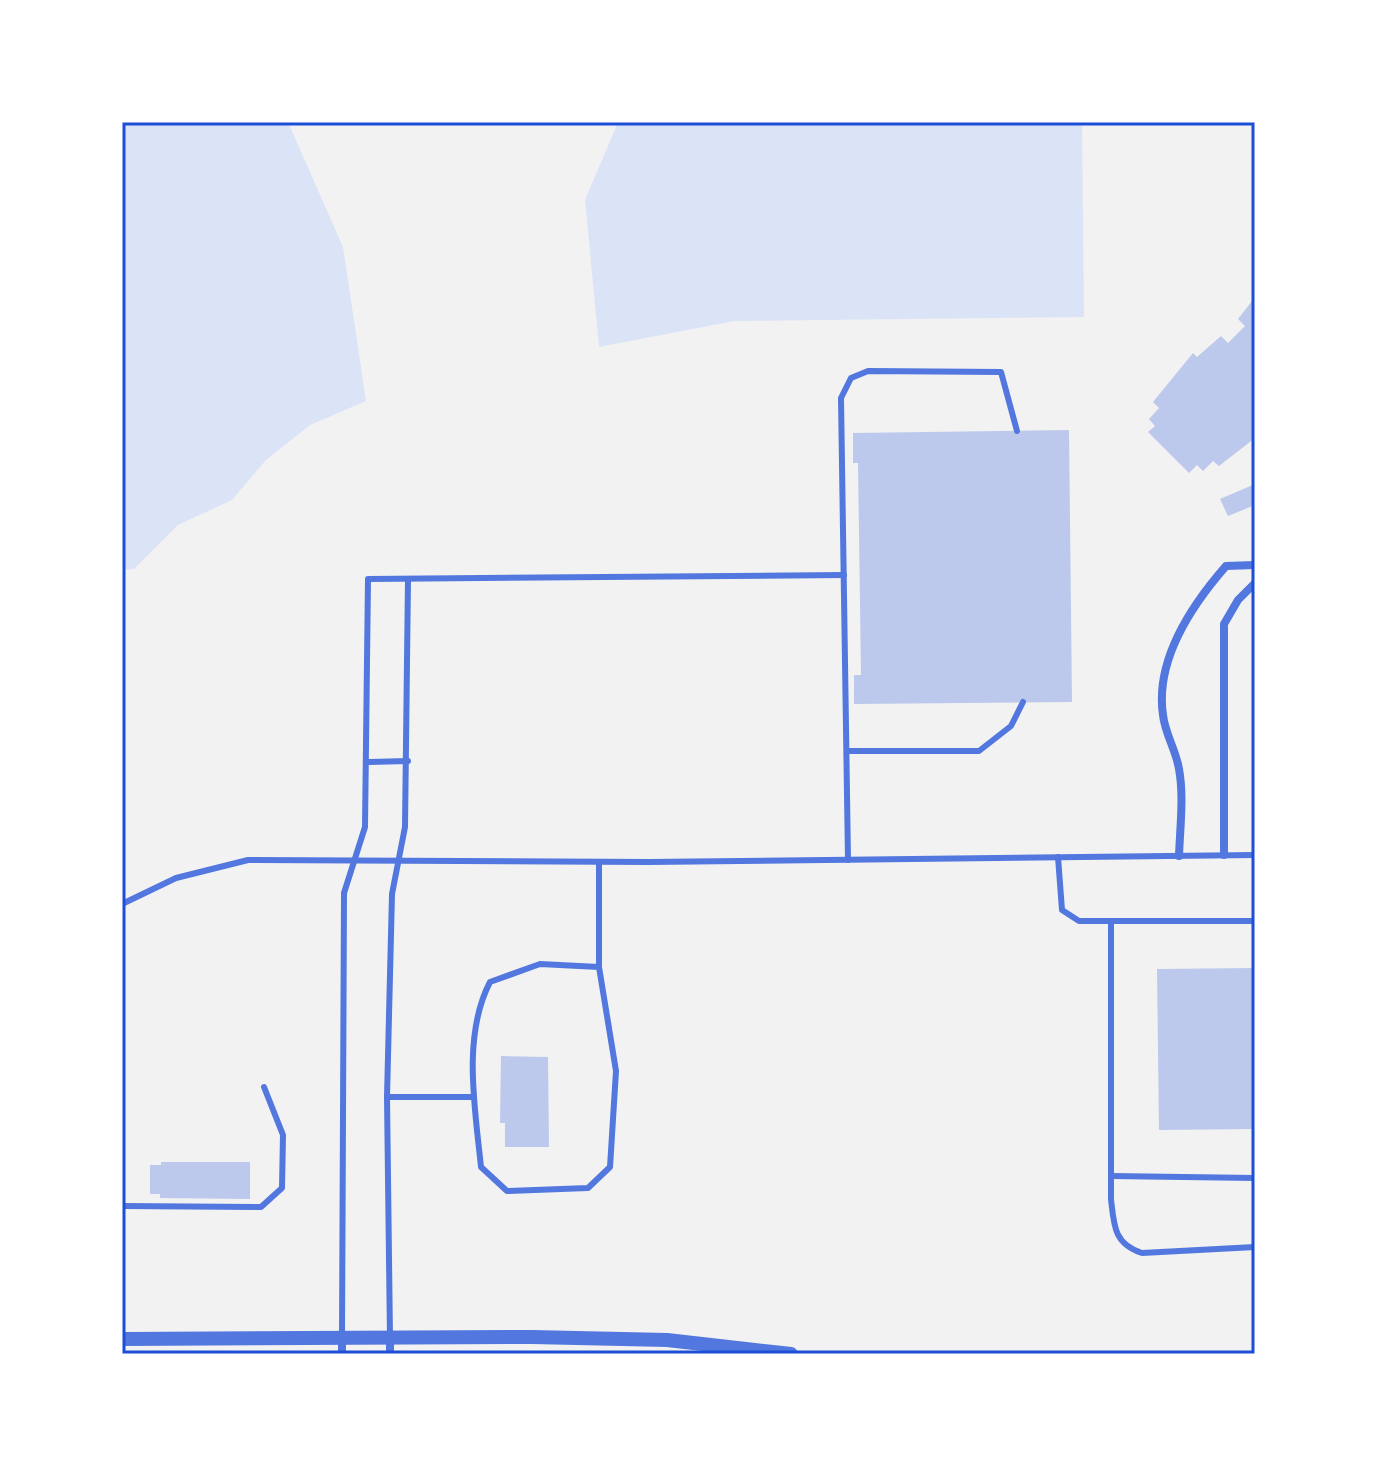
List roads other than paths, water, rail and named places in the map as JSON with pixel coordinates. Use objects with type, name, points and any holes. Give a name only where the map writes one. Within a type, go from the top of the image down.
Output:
[{"type":"street","points":[[1179,856],[1180,770],[1163,720],[1160,690],[1165,667],[1183,629],[1216,577],[1226,566],[1255,565]]},
{"type":"street","points":[[1224,855],[1224,624],[1238,600],[1255,583]]},
{"type":"street","points":[[122,1339],[342,1347],[667,1340],[791,1354]]},
{"type":"lane","points":[[848,860],[841,398],[851,378],[868,371],[1001,372],[1017,431]]},
{"type":"lane","points":[[342,1347],[344,907],[353,861],[365,827],[369,762],[368,579],[844,575]]},
{"type":"lane","points":[[390,1346],[387,1097],[392,894],[405,827],[408,761],[408,579]]},
{"type":"lane","points":[[847,751],[979,751],[1011,726],[1023,702]]},
{"type":"lane","points":[[369,762],[408,761]]},
{"type":"lane","points":[[122,904],[176,878],[248,860],[599,862],[1255,855]]},
{"type":"lane","points":[[1058,857],[1062,910],[1079,921],[1255,921]]},
{"type":"lane","points":[[599,862],[599,967],[616,1071],[610,1167],[588,1188],[507,1191],[481,1167],[473,1097],[477,1008],[490,982],[540,964],[599,967]]},
{"type":"lane","points":[[1111,923],[1111,1176],[1114,1232],[1126,1248],[1142,1253],[1255,1247]]},
{"type":"lane","points":[[122,1206],[261,1207],[282,1188],[283,1135],[264,1087]]},
{"type":"lane","points":[[387,1097],[473,1097]]},
{"type":"lane","points":[[1111,1176],[1255,1178]]}]
